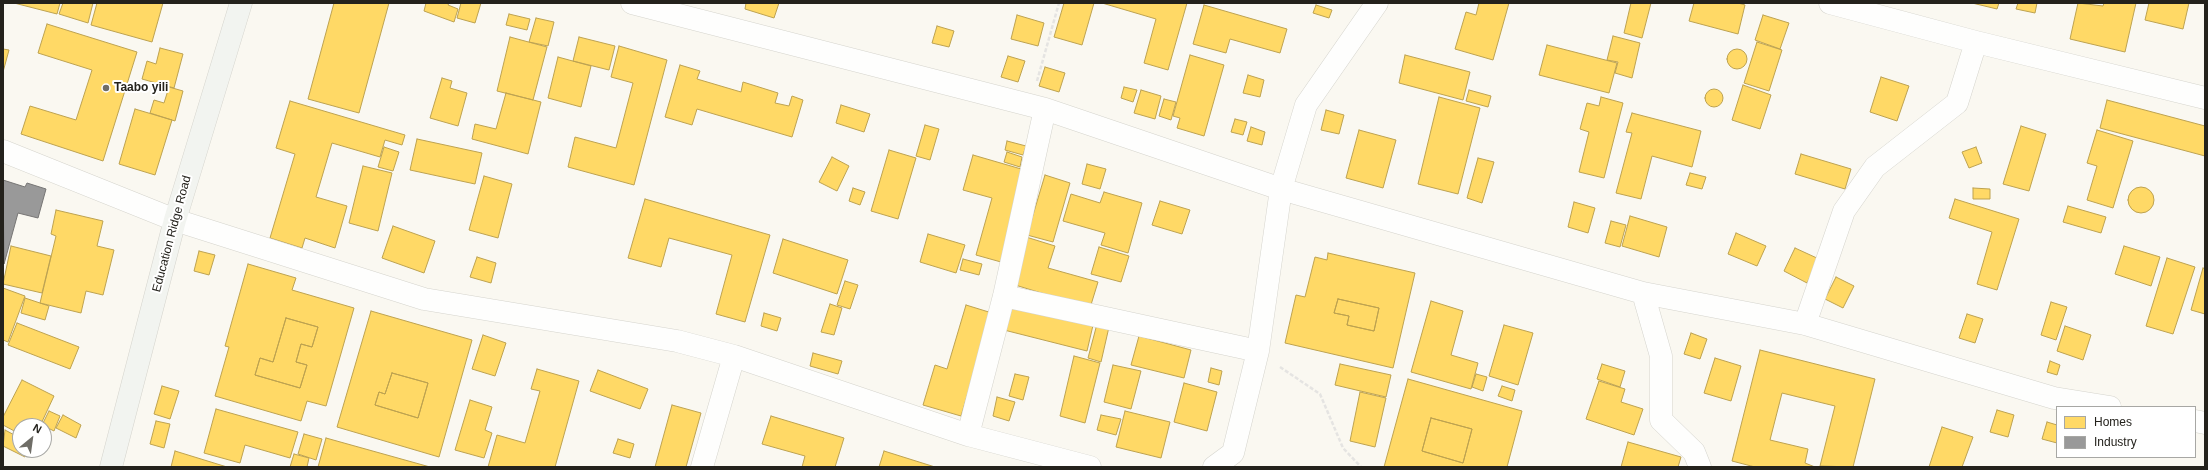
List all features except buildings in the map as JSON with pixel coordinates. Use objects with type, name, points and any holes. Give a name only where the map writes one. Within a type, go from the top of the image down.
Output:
[{"type":"main road","name":"Education Ridge Road","points":[[111,467],[175,220],[241,3]]},
{"type":"street","points":[[632,3],[1037,107],[1281,189],[1643,293],[1805,324],[2054,398],[2104,406]]},
{"type":"street","points":[[1214,467],[1233,453],[1258,351],[1281,189],[1306,105],[1377,3]]},
{"type":"street","points":[[1830,3],[1976,42],[2205,98]]},
{"type":"street","points":[[1805,324],[1844,211],[1875,167],[1957,103],[1976,42]]},
{"type":"street","points":[[968,435],[1004,296],[1037,107]]},
{"type":"street","points":[[3,151],[175,220],[424,299],[677,342],[734,356],[968,435],[1090,467]]},
{"type":"street","points":[[1643,293],[1661,356],[1661,420],[1694,452],[1700,467]]},
{"type":"street","points":[[1004,296],[1258,351]]},
{"type":"street","points":[[702,467],[734,356]]},
{"type":"path","points":[[1037,107],[1059,3]]},
{"type":"path","points":[[1258,351],[1320,394],[1343,448],[1361,467]]},
{"type":"place","name":"Taabo yili","points":[[106,88]]}]
